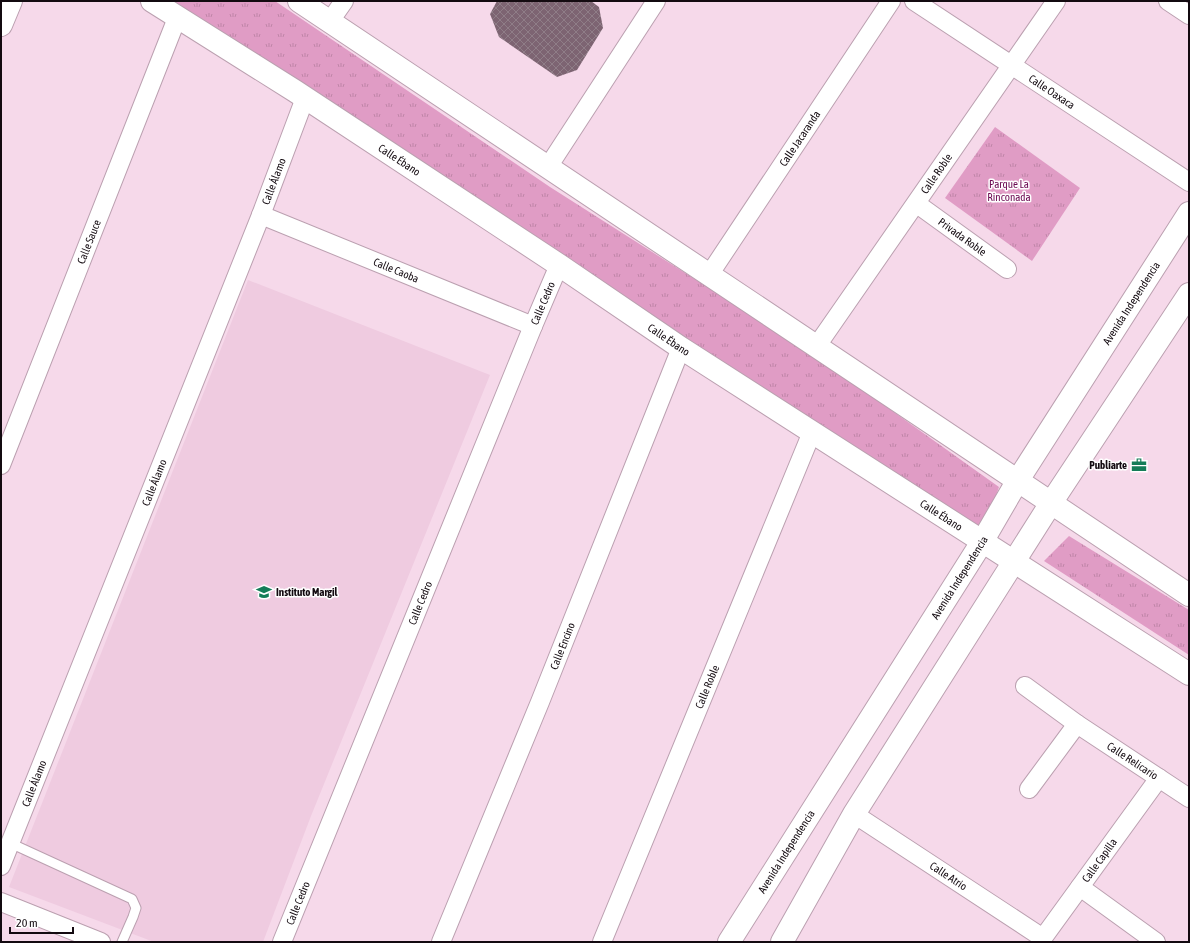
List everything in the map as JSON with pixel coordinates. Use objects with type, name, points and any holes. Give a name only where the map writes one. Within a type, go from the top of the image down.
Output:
[{"type":"street","points":[[1,25],[11,1]]},
{"type":"street","name":"Calle Ébano","points":[[152,1],[305,98],[559,265],[681,348],[1189,674]]},
{"type":"street","points":[[299,1],[1189,595]]},
{"type":"street","points":[[330,22],[344,1]]},
{"type":"street","points":[[548,168],[656,1]]},
{"type":"street","name":"Calle Jacaranda","points":[[709,275],[891,1]]},
{"type":"street","name":"Calle Oaxaca","points":[[914,1],[1189,182]]},
{"type":"street","name":"Calle Roble","points":[[816,347],[917,204],[1056,1]]},
{"type":"street","points":[[1168,1],[1189,15]]},
{"type":"street","name":"Calle Sauce","points":[[1,465],[177,18]]},
{"type":"street","name":"Calle Álamo","points":[[1,866],[261,215],[305,98]]},
{"type":"street","name":"Privada Roble","points":[[917,204],[1007,269]]},
{"type":"street","name":"Avenida Independencia","points":[[729,942],[982,542],[1018,480],[1189,213]]},
{"type":"street","name":"Calle Caoba","points":[[261,215],[532,326]]},
{"type":"street","name":"Calle Cedro","points":[[282,942],[532,326],[559,265]]},
{"type":"street","points":[[782,942],[854,814],[1051,503],[1189,294]]},
{"type":"street","name":"Calle Encino","points":[[441,942],[540,702],[681,348]]},
{"type":"street","name":"Calle Roble","points":[[602,942],[812,432]]},
{"type":"street","name":"Calle Relicario","points":[[1025,686],[1077,724],[1189,798]]},
{"type":"street","points":[[1029,789],[1077,724]]},
{"type":"street","name":"Calle Capilla","points":[[1042,940],[1159,778]]},
{"type":"street","name":"Calle Atrio","points":[[854,814],[1042,940]]},
{"type":"street","points":[[1080,887],[1156,942]]},
{"type":"street","points":[[1,902],[101,942]]},
{"type":"lane","points":[[10,843],[132,899],[136,908],[122,942]]},
{"type":"shaded area","name":"Instituto Margil","points":[[248,280],[490,375],[311,816],[263,942],[154,942],[9,887]]},
{"type":"green space","points":[[173,1],[275,1],[550,187],[811,353],[999,487],[984,531],[820,431],[315,97]]},
{"type":"green space","name":"Parque La Rinconada","points":[[995,127],[1080,188],[1032,261],[945,198]]},
{"type":"green space","points":[[1069,536],[1189,610],[1189,655],[1044,561]]},
{"type":"building","points":[[497,1],[591,1],[599,7],[603,28],[577,70],[557,77],[499,37],[490,14]]},
{"type":"place","name":"Publiarte","points":[[1139,465]]},
{"type":"place","name":"Instituto Margil","points":[[264,592]]}]
